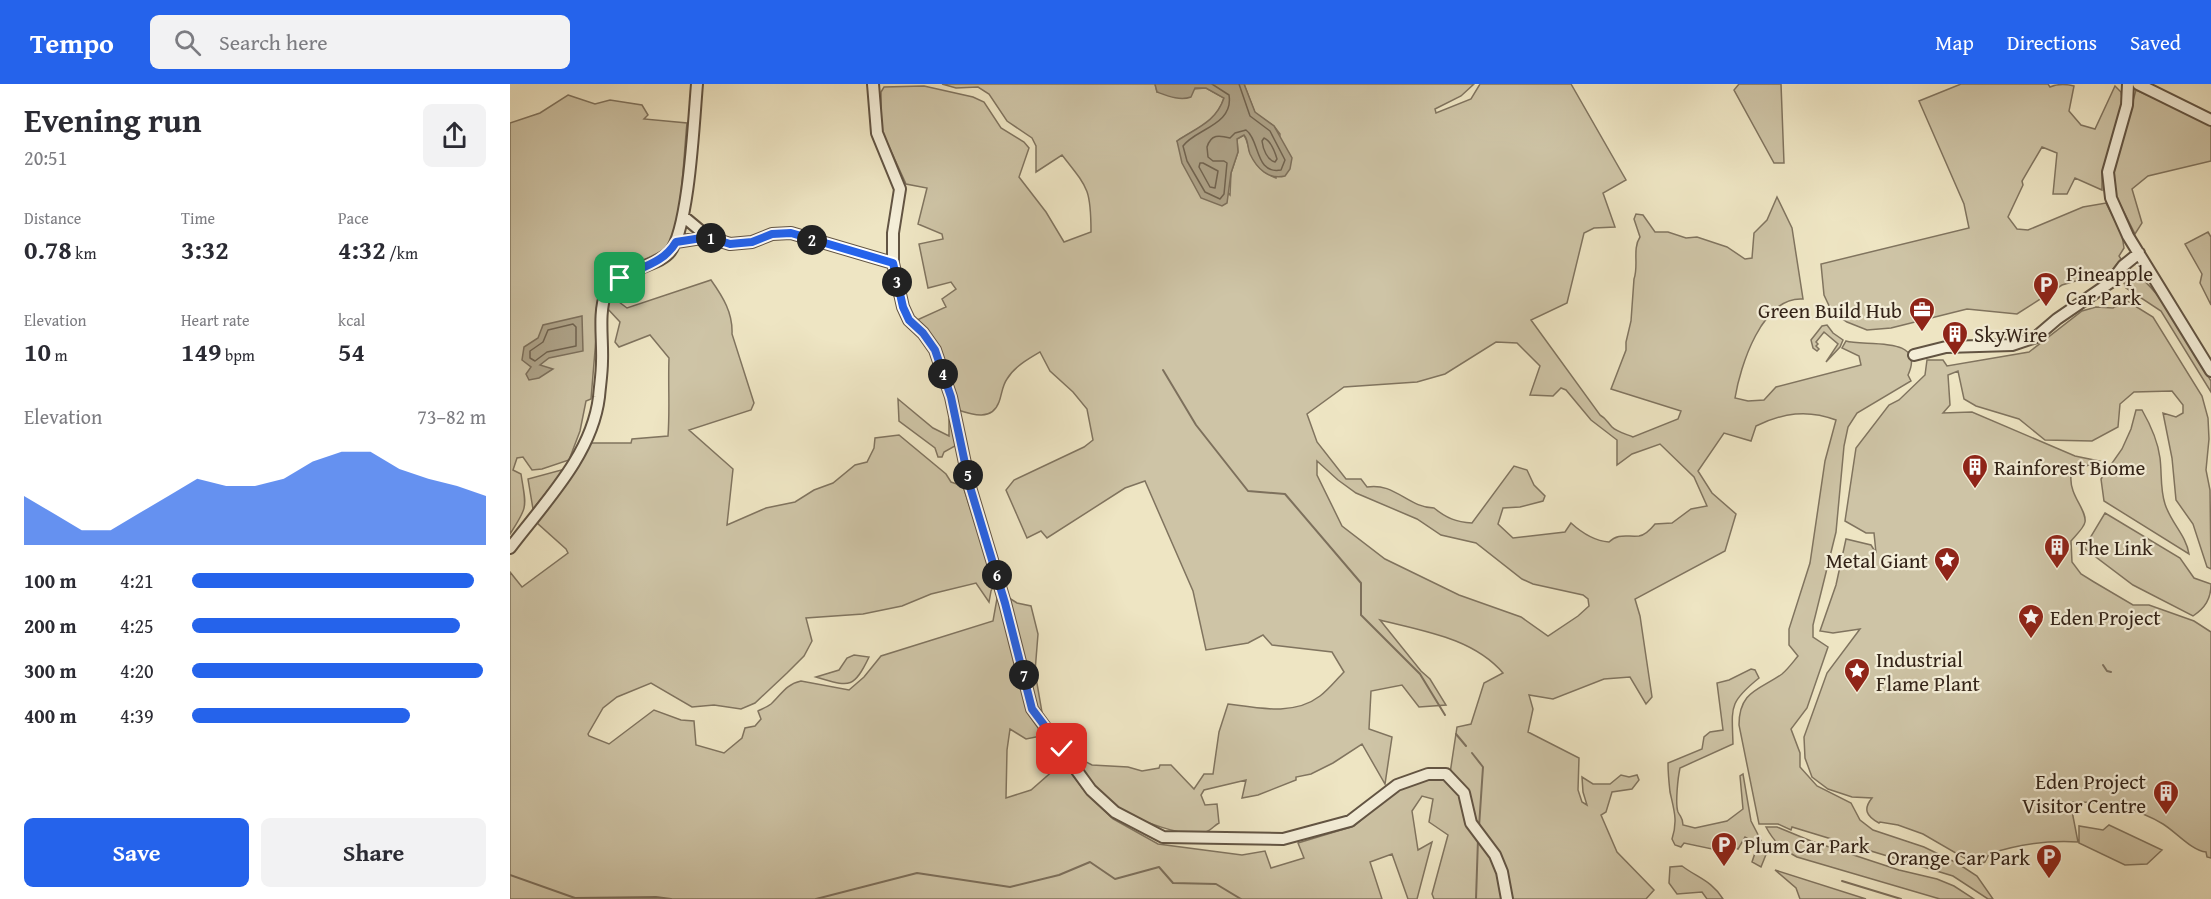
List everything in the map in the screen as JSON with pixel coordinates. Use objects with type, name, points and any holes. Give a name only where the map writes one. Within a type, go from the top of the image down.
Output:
[{"type":"street","points":[[510,548],[562,480],[586,438],[598,400],[602,363],[603,306],[609,287],[620,278],[661,259],[670,252],[676,242],[684,218],[697,84]]},
{"type":"street","points":[[873,84],[877,134],[900,189],[893,233],[893,263],[903,307],[909,320],[923,333],[935,350],[951,397],[970,487],[1005,603],[1032,709],[1091,790],[1115,812],[1163,837],[1283,839],[1350,820],[1397,785],[1428,774],[1446,774],[1464,793],[1471,823],[1495,855],[1502,872],[1507,899]]},
{"type":"street","points":[[2128,84],[2127,105],[2108,172],[2110,198],[2128,236],[2211,371]]},
{"type":"street","points":[[2138,84],[2211,120]]},
{"type":"street","points":[[684,218],[708,237],[730,244],[752,242],[772,234],[791,233],[893,263]]},
{"type":"street","points":[[676,242],[708,237]]},
{"type":"street","points":[[1914,355],[1946,347],[2012,345],[2036,337],[2057,319],[2111,282],[2123,266],[2139,254]]},
{"type":"shaded area","points":[[942,84],[1155,84],[1157,92],[1206,88],[1224,98],[1220,107],[1205,124],[1177,141],[1230,195],[1231,173],[1238,152],[1237,139],[1244,135],[1258,166],[1276,178],[1280,134],[1274,126],[1255,113],[1244,84],[1474,84],[1461,96],[1435,109],[1436,113],[1471,99],[1480,84],[1571,84],[1626,180],[1603,193],[1615,227],[1594,228],[1584,233],[1567,303],[1531,320],[1600,415],[1614,429],[1633,437],[1678,419],[1681,411],[1611,389],[1626,350],[1631,321],[1636,247],[1640,237],[1634,219],[1636,214],[1643,215],[1655,232],[1668,232],[1686,238],[1697,237],[1727,247],[1745,259],[1752,258],[1754,233],[1767,220],[1777,197],[1792,228],[1803,299],[1789,301],[1776,309],[1765,321],[1748,352],[1735,398],[1748,401],[1764,400],[1776,387],[1861,365],[1859,356],[1842,348],[1846,341],[1901,348],[1909,353],[1911,362],[1908,375],[1911,381],[1857,413],[1848,427],[1844,446],[1836,532],[1813,625],[1813,637],[1828,647],[1807,708],[1791,729],[1800,753],[1800,767],[1817,786],[1851,803],[1860,820],[1873,830],[1924,847],[1957,863],[1977,876],[1993,899],[1988,899],[1953,876],[1792,827],[1791,830],[1778,824],[1759,824],[1739,725],[1740,714],[1742,705],[1752,693],[1782,674],[1798,656],[1789,645],[1789,629],[1810,563],[1825,461],[1836,420],[1815,414],[1795,414],[1756,426],[1751,441],[1724,433],[1698,471],[1712,493],[1736,514],[1725,551],[1635,599],[1640,616],[1652,697],[1646,704],[1630,677],[1604,679],[1553,699],[1529,695],[1533,709],[1528,732],[1579,758],[1578,790],[1582,802],[1587,805],[1582,777],[1593,784],[1610,784],[1621,775],[1629,777],[1637,775],[1639,780],[1632,789],[1612,792],[1606,812],[1601,815],[1617,852],[1654,890],[1646,899],[1434,899],[1432,894],[1448,835],[1429,822],[1433,799],[1422,796],[1412,811],[1418,850],[1432,842],[1417,899],[1408,899],[1392,854],[1370,862],[1382,899],[510,899],[510,572],[522,587],[568,553],[536,522],[588,443],[631,443],[632,439],[668,436],[669,358],[650,335],[619,347],[615,342],[620,322],[607,308],[611,296],[627,308],[711,280],[729,312],[732,334],[754,403],[751,410],[689,430],[733,469],[727,525],[766,508],[795,502],[814,490],[833,483],[855,465],[867,462],[874,448],[875,438],[899,435],[946,474],[951,482],[963,486],[995,584],[989,602],[976,583],[931,594],[902,606],[863,614],[806,618],[812,641],[804,656],[755,703],[741,709],[714,705],[692,707],[651,683],[617,697],[603,708],[589,736],[609,744],[654,710],[681,720],[694,721],[696,745],[724,753],[742,738],[745,728],[755,726],[761,719],[758,711],[771,704],[791,685],[801,681],[849,690],[864,677],[881,656],[993,621],[998,593],[1012,654],[1017,661],[1046,735],[1026,739],[1010,729],[1006,798],[1031,790],[1063,762],[1086,793],[1113,819],[1158,844],[1242,855],[1265,851],[1271,868],[1304,858],[1298,843],[1354,826],[1399,788],[1422,779],[1445,776],[1449,780],[1457,727],[1471,724],[1484,683],[1503,673],[1491,661],[1462,644],[1430,632],[1380,620],[1430,679],[1446,705],[1419,707],[1402,685],[1371,691],[1369,729],[1392,737],[1385,784],[1362,744],[1311,774],[1296,777],[1296,780],[1258,795],[1242,798],[1246,780],[1204,790],[1201,795],[1205,805],[1217,804],[1219,823],[1208,831],[1188,833],[1161,827],[1135,817],[1116,806],[1109,801],[1071,754],[1092,765],[1128,767],[1142,771],[1159,768],[1160,765],[1171,765],[1194,789],[1204,774],[1213,774],[1219,732],[1228,704],[1276,709],[1299,706],[1320,696],[1344,672],[1332,652],[1272,645],[1263,635],[1248,643],[1206,650],[1193,591],[1145,481],[1125,488],[1047,538],[1041,531],[1027,538],[1006,490],[1014,480],[1084,447],[1093,440],[1087,409],[1073,392],[1050,371],[1040,352],[1013,371],[1004,384],[999,402],[992,412],[976,415],[958,410],[928,333],[917,320],[946,307],[942,299],[956,289],[951,282],[928,288],[919,244],[943,239],[942,234],[918,224],[927,188],[906,184],[881,129],[881,92],[884,87],[924,86],[973,97],[984,102],[1001,128],[1024,142],[1029,148],[1019,177],[1046,212],[1064,242],[1091,232],[1089,197],[1078,175],[1062,155],[1036,172],[1036,146],[1032,138],[1007,121],[989,94],[978,87],[956,88]],"holes":[[[1496,342],[1517,343],[1540,366],[1530,395],[1553,396],[1561,388],[1566,390],[1591,420],[1617,440],[1617,465],[1632,454],[1660,444],[1694,477],[1707,506],[1691,509],[1672,523],[1655,524],[1642,535],[1619,536],[1609,542],[1588,536],[1571,523],[1565,532],[1513,538],[1498,524],[1503,508],[1520,507],[1543,501],[1545,496],[1534,485],[1527,470],[1514,466],[1472,523],[1452,519],[1434,508],[1417,504],[1385,488],[1367,487],[1361,479],[1346,479],[1317,442],[1307,414],[1344,387],[1417,382],[1445,374]],[[1317,461],[1356,493],[1417,519],[1441,535],[1476,543],[1522,579],[1533,584],[1583,595],[1588,599],[1589,606],[1548,636],[1521,617],[1459,595],[1385,559],[1342,526],[1317,475]]]},
{"type":"shaded area","points":[[1739,84],[1781,84],[1784,163],[1774,163],[1734,90]]},
{"type":"shaded area","points":[[1961,84],[2074,86],[2069,111],[2081,125],[2095,129],[2115,86],[2121,92],[2123,103],[2102,172],[2102,190],[2075,178],[2067,194],[2053,194],[2057,153],[2042,147],[2022,181],[2023,185],[2008,217],[2017,229],[2028,230],[2083,207],[2106,203],[2122,235],[2124,248],[2119,256],[2121,259],[2103,282],[2096,275],[2062,285],[2017,314],[1967,309],[1891,328],[1867,330],[1847,322],[1832,312],[1824,295],[1821,264],[1969,228],[1964,204],[1919,101]]},
{"type":"shaded area","points":[[2136,90],[2211,124],[2211,161],[2148,176],[2132,189],[2142,223],[2135,234],[2116,196],[2113,172]]},
{"type":"shaded area","points":[[568,95],[595,104],[610,100],[642,105],[648,115],[644,119],[687,123],[680,202],[670,242],[658,253],[618,272],[600,290],[591,399],[586,401],[580,431],[569,460],[532,470],[523,457],[517,458],[513,470],[521,474],[525,506],[510,534],[510,123],[540,113]]},
{"type":"shaded area","points":[[2208,232],[2211,237],[2211,305],[2200,283],[2202,274],[2185,244]]},
{"type":"shaded area","points":[[2127,269],[2139,276],[2163,302],[2211,381],[2211,392],[2161,311],[2126,288],[2122,278]]},
{"type":"shaded area","name":"Eden Project","points":[[2127,301],[2153,317],[2202,396],[2208,418],[2209,439],[2206,470],[2210,490],[2211,569],[2207,567],[2193,524],[2176,500],[2172,458],[2163,413],[2176,417],[2183,413],[2183,405],[2172,391],[2134,392],[2120,404],[2118,427],[2092,441],[2045,440],[2019,419],[1976,406],[1964,399],[1958,371],[1948,375],[1950,405],[1943,413],[1972,412],[2075,456],[2099,461],[2081,468],[2071,476],[2073,490],[2085,517],[2081,529],[2071,541],[2072,562],[2081,574],[2133,605],[2149,605],[2194,621],[2211,632],[2211,858],[2207,857],[2206,852],[2190,845],[2163,824],[2142,813],[2108,804],[2073,802],[2071,806],[2078,842],[2044,842],[2011,848],[1989,854],[1985,862],[1978,866],[1923,834],[1898,825],[1879,823],[1867,812],[1867,806],[1872,798],[1852,797],[1828,789],[1812,777],[1805,758],[1804,737],[1827,673],[1860,629],[1833,633],[1820,631],[1836,585],[1846,539],[1871,545],[1876,553],[1874,533],[1866,533],[1845,521],[1856,448],[1889,405],[1899,400],[1925,375],[1927,360],[1943,360],[1947,366],[2029,352],[2082,311],[2096,307],[2113,308]]},
{"type":"shaded area","points":[[1827,325],[1843,340],[1840,347],[1826,362],[1838,344],[1824,332],[1816,342],[1819,349],[1817,351],[1813,348],[1811,340],[1822,326]]},
{"type":"shaded area","points":[[898,399],[933,428],[949,436],[951,417],[958,440],[955,446],[944,452],[942,457],[938,457],[935,448],[899,421]]},
{"type":"shaded area","points":[[2136,410],[2142,410],[2153,433],[2160,458],[2163,498],[2185,541],[2189,554],[2104,501],[2101,479],[2122,449]]},
{"type":"shaded area","points":[[565,469],[533,509],[528,479]]},
{"type":"shaded area","points":[[2105,513],[2180,558],[2194,578],[2211,584],[2208,599],[2201,610],[2193,616],[2133,585],[2084,548]]},
{"type":"shaded area","points":[[1006,596],[1017,603],[1031,606],[1038,634],[1035,672],[1043,718],[1034,707]]},
{"type":"shaded area","points":[[854,655],[869,657],[854,681],[843,684],[816,677],[839,670],[847,658]]},
{"type":"shaded area","points":[[1751,669],[1755,670],[1759,678],[1749,686],[1734,706],[1733,744],[1680,768],[1677,803],[1683,825],[1695,828],[1727,821],[1743,809],[1740,776],[1743,774],[1751,821],[1767,852],[1761,867],[1752,862],[1758,844],[1745,837],[1738,849],[1716,841],[1712,849],[1684,843],[1681,847],[1675,845],[1672,839],[1675,816],[1668,770],[1668,763],[1702,749],[1704,737],[1710,732],[1723,730],[1717,683]]},
{"type":"shaded area","points":[[2109,825],[2162,850],[2147,864],[2125,865],[2079,843],[2079,826],[2103,830]]},
{"type":"shaded area","points":[[1766,827],[1777,827],[1811,841],[1899,870],[1937,879],[1954,886],[1974,899],[1940,899],[1797,857],[1779,845]]},
{"type":"shaded area","points":[[1682,866],[1709,884],[1723,899],[1707,899],[1702,892],[1677,894],[1669,883],[1670,867]]},
{"type":"shaded area","points":[[1775,870],[1866,899],[1800,899],[1796,888]]},
{"type":"water","points":[[1155,84],[1244,84],[1255,112],[1274,126],[1292,158],[1290,169],[1285,176],[1279,177],[1264,172],[1253,159],[1244,135],[1237,139],[1238,152],[1231,173],[1227,203],[1222,206],[1201,198],[1182,163],[1177,141],[1211,119],[1224,98],[1206,88],[1195,88],[1191,97],[1174,97],[1157,92]]},
{"type":"water","points":[[582,316],[583,351],[549,358],[540,365],[553,369],[539,378],[529,380],[526,374],[531,367],[522,360],[524,347],[538,338],[543,325]]},
{"type":"waterway","points":[[1163,370],[1196,425],[1248,491],[1285,494],[1361,583],[1361,615],[1420,674],[1445,715]]},
{"type":"waterway","points":[[2103,665],[2107,671],[2111,672]]},
{"type":"waterway","points":[[1456,734],[1466,746]]},
{"type":"waterway","points":[[1472,753],[1483,767],[1479,827]]},
{"type":"waterway","points":[[1476,899],[1478,839]]},
{"type":"waterway","points":[[816,899],[917,873],[1010,887],[1059,875],[1090,862],[1115,879],[1159,867],[1173,883],[1216,884],[1241,899]]},
{"type":"waterway","points":[[510,875],[575,898],[656,897],[671,899]]},
{"type":"waterway","points":[[1842,881],[1901,899]]},
{"type":"place","name":"Pineapple Car Park","points":[[2046,308]]},
{"type":"place","name":"Green Build Hub","points":[[1922,333]]},
{"type":"place","name":"SkyWire","points":[[1955,357]]},
{"type":"place","name":"Rainforest Biome","points":[[1975,490]]},
{"type":"place","name":"The Link","points":[[2057,570]]},
{"type":"place","name":"Metal Giant","points":[[1947,583]]},
{"type":"place","name":"Eden Project","points":[[2031,640]]},
{"type":"place","name":"Industrial Flame Plant","points":[[1857,694]]},
{"type":"place","name":"Eden Project Visitor Centre","points":[[2166,816]]},
{"type":"place","name":"Plum Car Park","points":[[1724,868]]},
{"type":"place","name":"Orange Car Park","points":[[2049,880]]},
{"type":"route","points":[[620,278],[661,259],[670,252],[676,242],[708,237],[730,244],[752,242],[772,234],[791,233],[893,263],[903,307],[909,320],[923,333],[935,350],[951,397],[970,487],[1005,603],[1032,709],[1062,749]]}]
